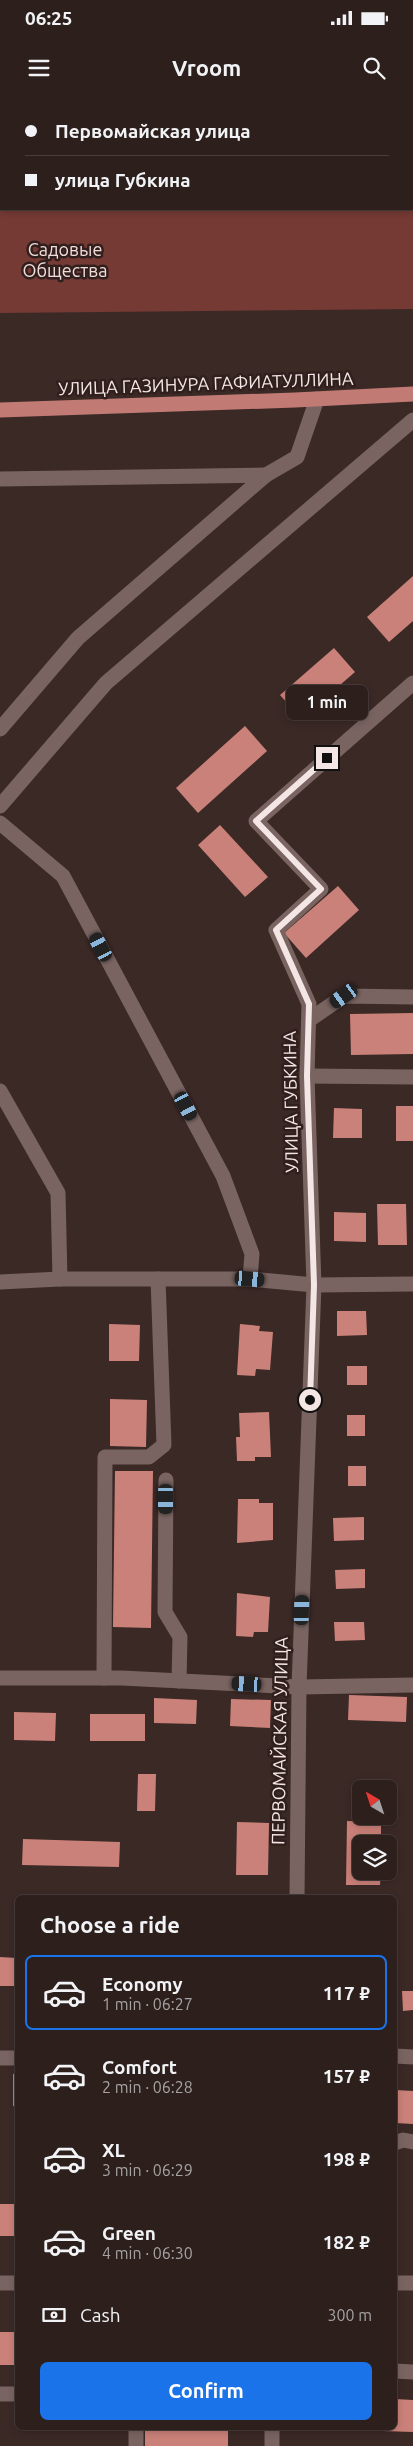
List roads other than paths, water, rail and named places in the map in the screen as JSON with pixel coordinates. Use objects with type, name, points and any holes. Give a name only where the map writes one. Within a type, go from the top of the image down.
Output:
[{"type":"main road","name":"УЛИЦА ГАЗИНУРА ГАФИАТУЛЛИНА","points":[[0,410],[316,400],[413,394]]},
{"type":"street","points":[[0,729],[78,638],[266,475],[297,457],[316,400]]},
{"type":"street","points":[[0,806],[106,683],[413,420]]},
{"type":"street","points":[[0,479],[266,475]]},
{"type":"street","name":"УЛИЦА ГУБКИНА","points":[[314,1285],[307,1076],[309,1004],[276,930],[321,889],[256,821],[413,683]]},
{"type":"street","points":[[0,823],[63,876],[224,1176],[252,1254],[250,1279]]},
{"type":"street","points":[[309,1020],[344,996],[413,998]]},
{"type":"street","points":[[307,1076],[413,1077]]},
{"type":"street","points":[[0,1091],[58,1193],[60,1279]]},
{"type":"street","points":[[0,1282],[60,1279],[250,1279],[314,1285],[413,1284]]},
{"type":"street","points":[[104,1678],[105,1457],[149,1456],[164,1445],[158,1279]]},
{"type":"street","name":"ПЕРВОМАЙСКАЯ УЛИЦА","points":[[297,1895],[299,1686],[314,1285]]},
{"type":"street","points":[[166,1480],[165,1612],[180,1637],[179,1681]]},
{"type":"street","points":[[0,1678],[104,1678],[299,1686],[413,1685]]},
{"type":"street","points":[[397,2056],[413,2057]]},
{"type":"street","points":[[0,2058],[15,2058]]},
{"type":"street","points":[[397,2142],[402,2140],[413,2142]]},
{"type":"street","points":[[0,2283],[15,2283]]},
{"type":"street","points":[[397,2283],[413,2283]]},
{"type":"street","points":[[397,2370],[413,2372]]},
{"type":"street","points":[[0,2394],[15,2394]]},
{"type":"street","points":[[136,2430],[136,2446]]},
{"type":"street","points":[[272,2430],[272,2446]]},
{"type":"park label","name":"Садовые Общества","points":[[65,260]]}]
